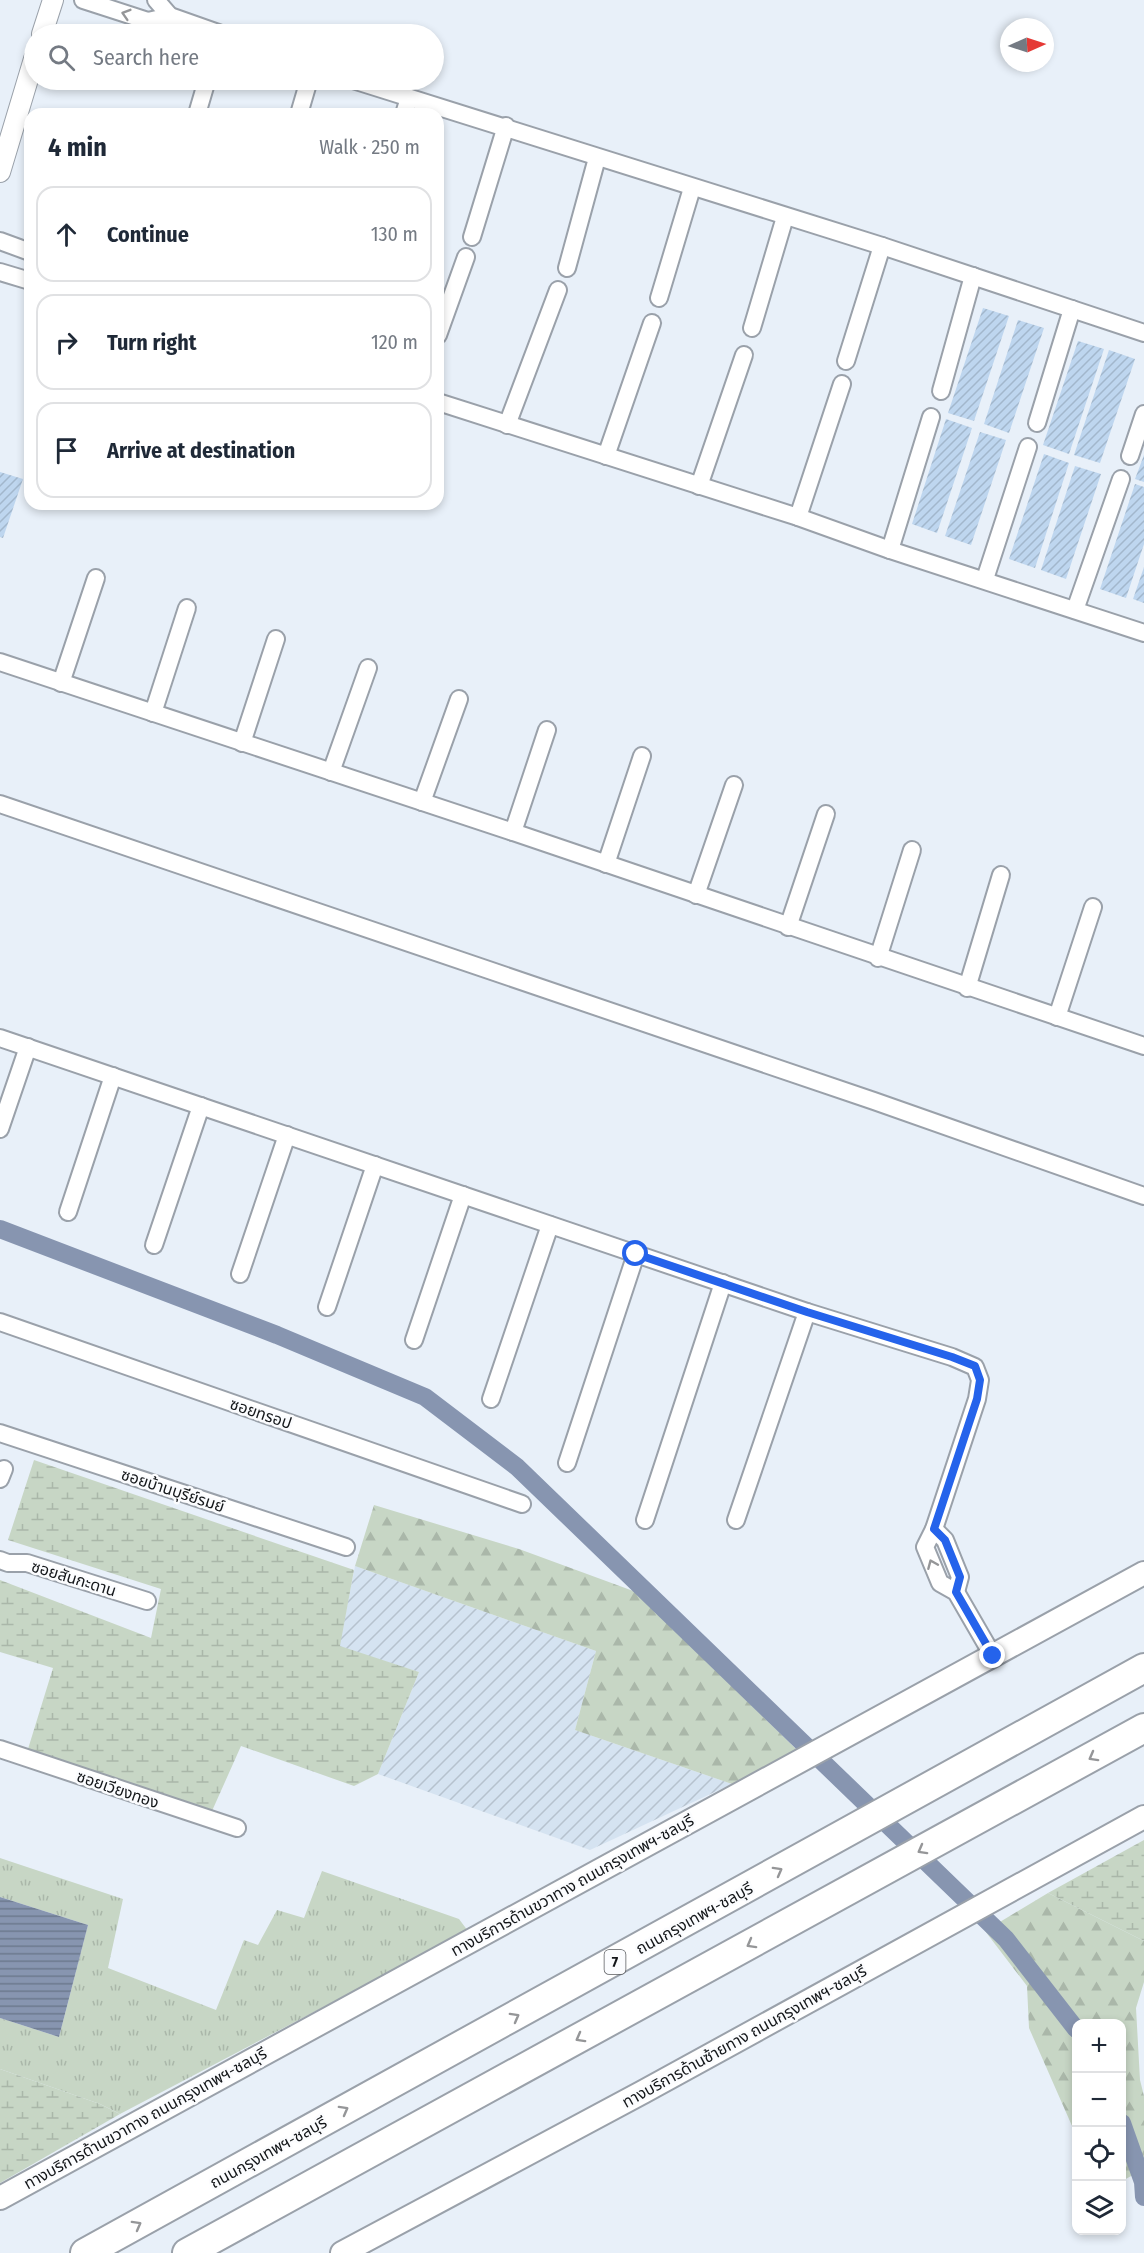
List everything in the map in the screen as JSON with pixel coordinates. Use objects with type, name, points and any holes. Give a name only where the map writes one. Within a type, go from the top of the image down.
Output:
[{"type":"highway","name":"ถนนกรุงเทพฯ-ชลบุรี","points":[[86,2253],[1144,1668]]},
{"type":"highway","points":[[187,2253],[1144,1728]]},
{"type":"main road","name":"ทางบริการด้านขวาทาง ถนนกรุงเทพฯ-ชลบุรี","points":[[0,2198],[1144,1573]]},
{"type":"main road","name":"ทางบริการด้านซ้ายทาง ถนนกรุงเทพฯ-ชลบุรี","points":[[342,2253],[643,2092],[1144,1817]]},
{"type":"street","points":[[45,24],[53,0]]},
{"type":"street","points":[[83,0],[148,21],[170,16]]},
{"type":"street","points":[[156,0],[170,16],[192,24]]},
{"type":"street","points":[[0,172],[25,90]]},
{"type":"street","points":[[199,108],[204,90]]},
{"type":"street","points":[[301,108],[306,90]]},
{"type":"street","points":[[374,90],[407,106]]},
{"type":"street","points":[[444,113],[506,126],[597,158],[882,246],[1144,333]]},
{"type":"street","points":[[472,237],[506,126]]},
{"type":"street","points":[[567,268],[597,158]]},
{"type":"street","points":[[659,298],[692,188]]},
{"type":"street","points":[[752,328],[785,217]]},
{"type":"street","points":[[0,241],[24,250]]},
{"type":"street","points":[[846,360],[882,246]]},
{"type":"street","points":[[444,318],[466,257]]},
{"type":"street","points":[[0,272],[24,279]]},
{"type":"street","points":[[941,391],[973,276]]},
{"type":"street","points":[[507,425],[558,290]]},
{"type":"street","points":[[1037,423],[1072,309]]},
{"type":"street","points":[[606,456],[652,323]]},
{"type":"street","points":[[699,486],[744,355]]},
{"type":"street","points":[[798,517],[842,384]]},
{"type":"street","points":[[444,404],[798,517],[890,550],[985,579],[1144,633]]},
{"type":"street","points":[[1130,456],[1144,414]]},
{"type":"street","points":[[890,550],[931,417]]},
{"type":"street","points":[[985,579],[1028,447]]},
{"type":"street","points":[[1075,610],[1121,479]]},
{"type":"street","points":[[61,682],[96,578]]},
{"type":"street","points":[[153,713],[187,608]]},
{"type":"street","points":[[242,743],[276,639]]},
{"type":"street","points":[[0,662],[513,832],[1144,1046]]},
{"type":"street","points":[[331,772],[368,668]]},
{"type":"street","points":[[422,802],[459,699]]},
{"type":"street","points":[[513,832],[547,730]]},
{"type":"street","points":[[606,864],[642,756]]},
{"type":"street","points":[[696,895],[734,785]]},
{"type":"street","points":[[0,804],[874,1101],[1144,1196]]},
{"type":"street","points":[[788,927],[826,814]]},
{"type":"street","points":[[878,957],[912,850]]},
{"type":"street","points":[[968,987],[1001,875]]},
{"type":"street","points":[[1057,1017],[1092,907]]},
{"type":"street","points":[[0,1038],[807,1312],[975,1366],[980,1380],[977,1399],[934,1529],[945,1540],[960,1577],[956,1592],[993,1656]]},
{"type":"street","points":[[0,1129],[28,1047]]},
{"type":"street","points":[[69,1212],[112,1076]]},
{"type":"street","points":[[154,1245],[201,1106]]},
{"type":"street","points":[[240,1274],[287,1135]]},
{"type":"street","points":[[327,1307],[375,1166]]},
{"type":"street","points":[[414,1340],[463,1195]]},
{"type":"street","points":[[491,1399],[549,1225]]},
{"type":"street","points":[[567,1462],[636,1254]]},
{"type":"street","points":[[645,1520],[723,1283]]},
{"type":"street","points":[[736,1521],[807,1312]]},
{"type":"street","name":"ซอยทรอป","points":[[0,1322],[522,1504]]},
{"type":"street","name":"ซอยบ้านบุรีย์รมย์","points":[[0,1433],[346,1547]]},
{"type":"street","name":"ซอยสันกะดาน","points":[[0,1560],[8,1563],[27,1563],[147,1601]]},
{"type":"street","name":"ซอยเวียงทอง","points":[[0,1749],[237,1828]]},
{"type":"shaded area","points":[[355,1566],[596,1651],[575,1730],[732,1784],[590,1850],[378,1774],[419,1672],[339,1647]]},
{"type":"green space","points":[[34,1460],[354,1570],[340,1646],[419,1672],[378,1774],[354,1786],[241,1746],[212,1811],[81,1771],[28,1749],[53,1668],[0,1652],[0,1580],[151,1638],[161,1589],[8,1540]]},
{"type":"green space","points":[[374,1505],[519,1549],[636,1592],[797,1750],[732,1784],[575,1730],[596,1651],[355,1566]]},
{"type":"green space","points":[[1144,1840],[1144,1941],[1048,1893]]},
{"type":"green space","points":[[0,1858],[123,1899],[108,1968],[216,2010],[244,1940],[258,1945],[277,1910],[304,1918],[322,1871],[459,1919],[468,1931],[120,2114],[100,2104],[0,2069],[0,2018],[59,2037],[88,1925],[0,1897]]},
{"type":"green space","points":[[1048,1893],[1144,1941],[1144,1982],[1136,2008],[1140,2080],[1144,2096],[1144,2169],[1126,2179],[1126,2019],[1072,2019],[1072,2126],[1029,2028],[1027,1986],[985,1931]]},
{"type":"green space","points":[[0,2069],[100,2104],[120,2114],[0,2183]]},
{"type":"water","points":[[0,1897],[88,1925],[59,2037],[0,2018]]},
{"type":"building","points":[[983,308],[1009,316],[974,421],[948,413]]},
{"type":"building","points":[[1018,320],[1044,328],[1009,433],[984,424]]},
{"type":"building","points":[[1078,341],[1104,349],[1069,454],[1043,445]]},
{"type":"building","points":[[1109,350],[1135,359],[1100,463],[1074,455]]},
{"type":"building","points":[[946,419],[972,428],[937,533],[912,524]]},
{"type":"building","points":[[980,432],[1006,440],[971,545],[945,536]]},
{"type":"building","points":[[1044,454],[1069,463],[1035,568],[1009,559]]},
{"type":"building","points":[[1144,455],[1144,482],[1135,479]]},
{"type":"building","points":[[1075,466],[1101,474],[1066,579],[1041,570]]},
{"type":"building","points":[[0,472],[23,479],[3,538],[0,537]]},
{"type":"building","points":[[1135,484],[1144,487],[1144,544],[1126,598],[1100,589]]},
{"type":"building","points":[[1144,567],[1144,603],[1133,599]]},
{"type":"waterway","points":[[0,1229],[277,1335],[425,1397],[517,1467],[1006,1939],[1072,2024]]},
{"type":"waterway","points":[[1123,2127],[1143,2182],[1144,2197]]},
{"type":"route","points":[[636,1254],[975,1366],[980,1380],[977,1399],[934,1529],[945,1540],[960,1577],[956,1592],[993,1656]]}]
